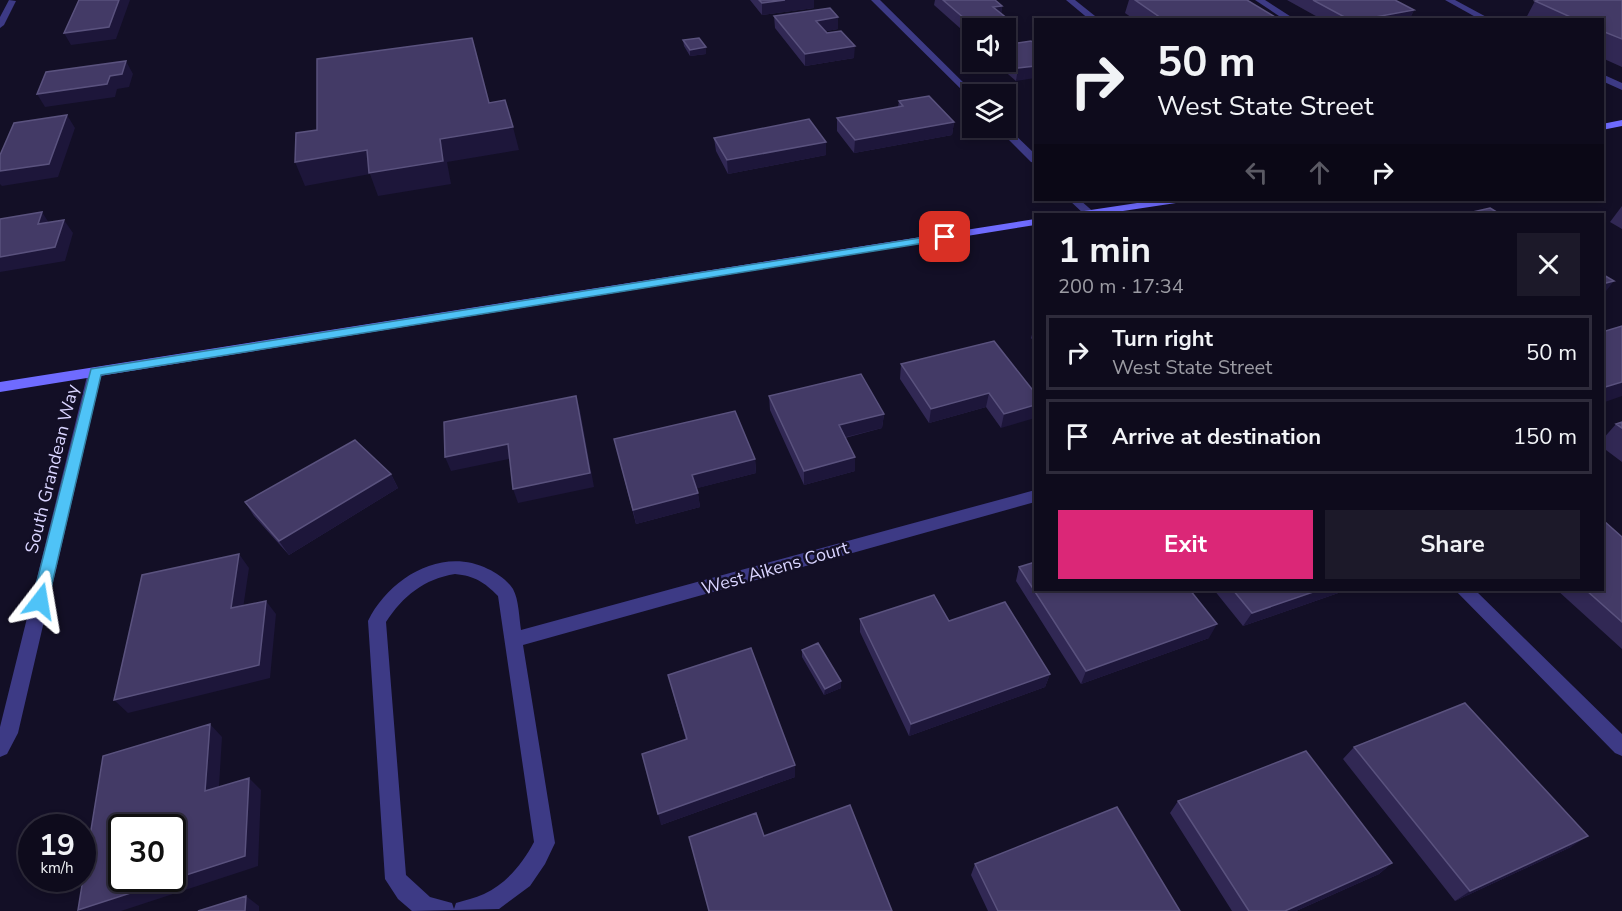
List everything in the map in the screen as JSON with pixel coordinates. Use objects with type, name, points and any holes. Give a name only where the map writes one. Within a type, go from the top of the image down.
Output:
[{"type":"main road","points":[[1604,127],[1622,123]]},
{"type":"main road","points":[[1093,213],[1170,201]]},
{"type":"main road","points":[[0,387],[1034,222]]},
{"type":"street","points":[[875,0],[962,87]]},
{"type":"street","points":[[1070,0],[1093,18]]},
{"type":"street","points":[[1258,0],[1289,18]]},
{"type":"street","points":[[1449,0],[1484,18]]},
{"type":"street","points":[[0,25],[12,2]]},
{"type":"street","points":[[1604,77],[1622,87]]},
{"type":"street","points":[[1012,138],[1034,159]]},
{"type":"street","points":[[1075,201],[1086,213]]},
{"type":"street","name":"South Grandean Way","points":[[0,748],[8,733],[95,372]]},
{"type":"street","name":"West Aikens Court","points":[[514,640],[1034,496]]},
{"type":"street","points":[[444,911],[432,910],[410,898],[396,879],[377,621],[386,603],[402,588],[421,576],[442,569],[463,567],[482,571],[497,580],[506,593],[545,843],[532,868],[512,890],[486,906],[464,911]]},
{"type":"street","points":[[1465,591],[1622,747]]},
{"type":"building","points":[[79,0],[119,0],[109,27],[64,33]]},
{"type":"building","points":[[759,0],[785,0],[762,3]]},
{"type":"building","points":[[943,0],[995,0],[1002,6],[993,7],[1007,18],[964,18]]},
{"type":"building","points":[[1135,0],[1247,0],[1277,18],[1161,18]]},
{"type":"building","points":[[1313,0],[1395,0],[1414,10],[1370,18],[1346,18]]},
{"type":"building","points":[[1622,0],[1622,39],[1604,32],[1604,18],[1573,18],[1535,1]]},
{"type":"building","points":[[830,8],[838,17],[816,21],[827,33],[841,31],[855,46],[805,54],[774,16]]},
{"type":"building","points":[[472,38],[489,103],[505,100],[513,127],[440,139],[443,161],[369,173],[367,150],[295,162],[296,133],[317,130],[317,59]]},
{"type":"building","points":[[699,38],[706,47],[690,50],[683,40]]},
{"type":"building","points":[[1031,41],[1034,43],[1034,66],[1016,66],[1016,43]]},
{"type":"building","points":[[126,61],[122,74],[110,76],[107,84],[37,94],[46,72]]},
{"type":"building","points":[[929,96],[954,122],[855,140],[837,118],[903,106],[899,101]]},
{"type":"building","points":[[67,115],[49,164],[0,171],[0,155],[14,123]]},
{"type":"building","points":[[809,119],[826,142],[727,160],[714,138]]},
{"type":"building","points":[[1490,208],[1498,213],[1468,213]]},
{"type":"building","points":[[42,212],[38,224],[64,220],[55,247],[0,257],[0,219]]},
{"type":"building","points":[[1604,275],[1614,281],[1604,284]]},
{"type":"building","points":[[1622,326],[1622,382],[1604,387],[1604,331]]},
{"type":"building","points":[[994,341],[1034,392],[1034,405],[1004,414],[989,393],[931,409],[901,364]]},
{"type":"building","points":[[861,374],[884,414],[839,425],[855,457],[804,471],[769,396]]},
{"type":"building","points":[[576,396],[590,473],[513,489],[508,444],[445,457],[444,422]]},
{"type":"building","points":[[735,411],[755,459],[692,475],[698,493],[633,510],[614,439]]},
{"type":"building","points":[[355,440],[391,474],[279,541],[245,502]]},
{"type":"building","points":[[1604,521],[1622,537],[1622,622],[1587,591],[1604,591]]},
{"type":"building","points":[[239,554],[231,608],[266,601],[259,665],[114,700],[142,575]]},
{"type":"building","points":[[1034,562],[1034,590],[1019,567]]},
{"type":"building","points":[[1034,591],[1191,591],[1217,624],[1086,671]]},
{"type":"building","points":[[1234,591],[1316,591],[1252,613]]},
{"type":"building","points":[[934,595],[949,621],[1005,602],[1050,674],[911,724],[860,619]]},
{"type":"building","points":[[818,643],[841,681],[825,689],[802,650]]},
{"type":"building","points":[[751,648],[795,765],[658,814],[642,754],[687,739],[668,675]]},
{"type":"building","points":[[1465,703],[1588,836],[1470,891],[1354,747]]},
{"type":"building","points":[[210,724],[205,791],[249,778],[245,856],[186,875],[186,814],[108,814],[108,892],[134,892],[78,910],[81,892],[96,892],[96,814],[94,814],[103,756]]},
{"type":"building","points":[[1306,751],[1392,863],[1285,911],[1249,911],[1178,801]]},
{"type":"building","points":[[850,805],[892,911],[709,911],[689,837],[756,813],[764,836]]},
{"type":"building","points":[[1117,807],[1180,911],[998,911],[975,864]]},
{"type":"building","points":[[246,896],[245,911],[198,911]]},
{"type":"route","points":[[40,601],[95,372],[945,237]]}]
